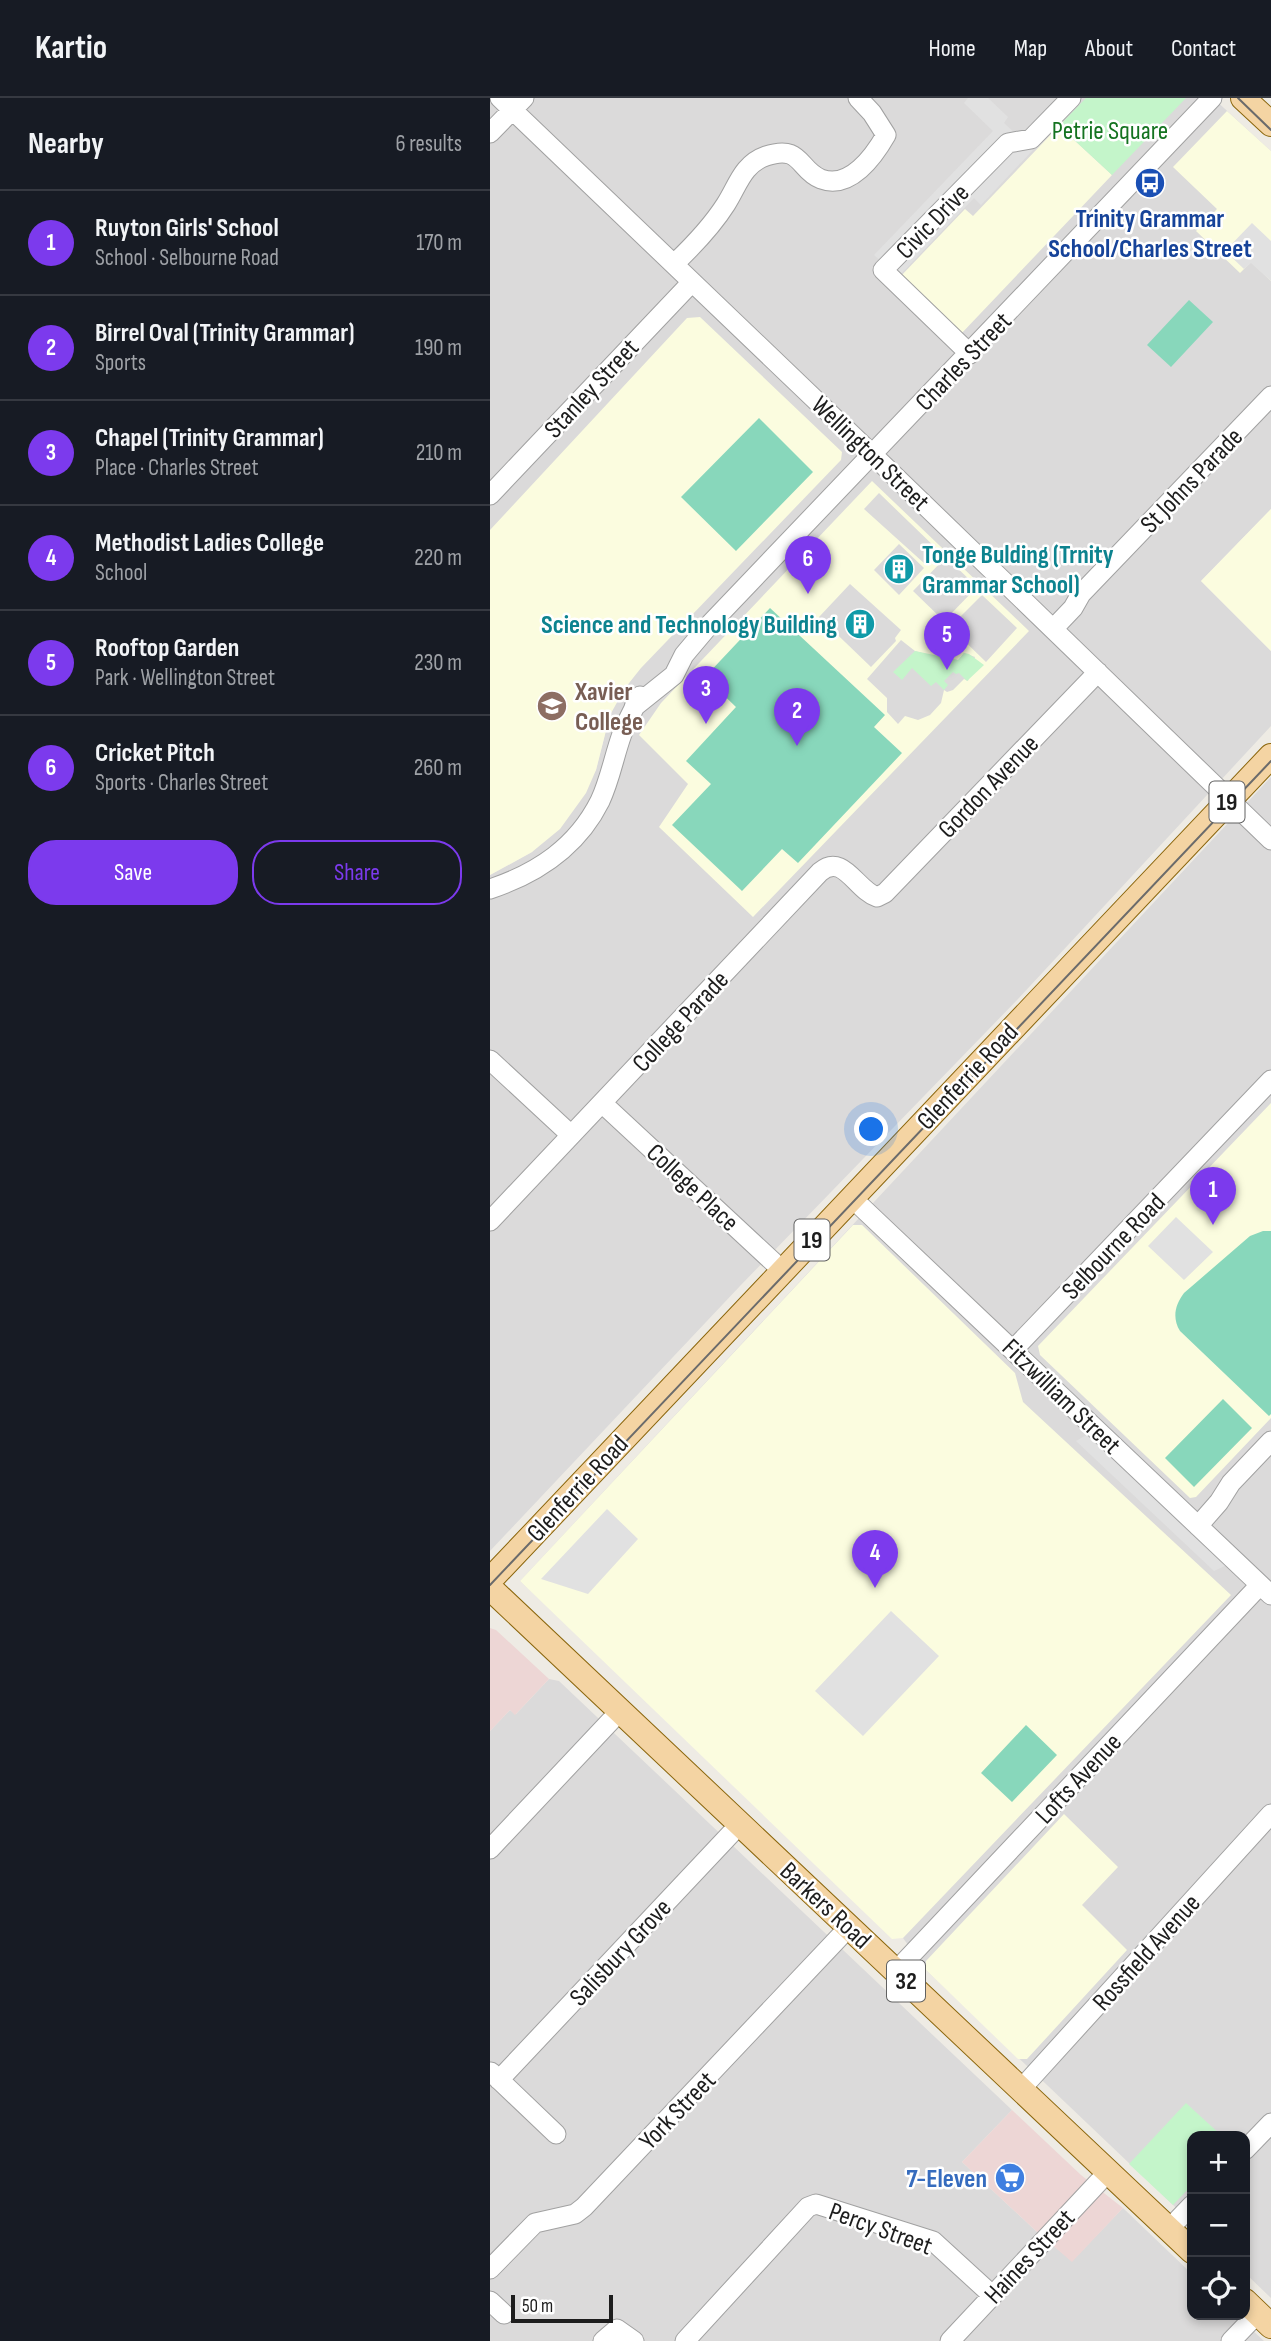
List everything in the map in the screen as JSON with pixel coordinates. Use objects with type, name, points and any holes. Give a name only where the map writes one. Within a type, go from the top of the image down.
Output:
[{"type":"main road","points":[[1243,98],[1271,124]]},
{"type":"main road","name":"Glenferrie Road","points":[[490,1580],[1271,756]]},
{"type":"main road","name":"Barkers Road","points":[[490,1588],[1187,2246]]},
{"type":"street","points":[[674,264],[698,240],[727,203],[740,177],[755,162],[783,153],[799,158],[809,170],[822,179],[839,180],[853,174],[874,156],[886,135],[872,113],[858,98]]},
{"type":"street","name":"Civic Drive","points":[[970,354],[883,270],[1008,143],[1031,139],[1071,98]]},
{"type":"street","name":"Charles Street","points":[[490,889],[514,880],[549,861],[566,847],[582,829],[600,801],[621,736],[634,707],[674,675],[684,656],[711,623],[1212,98]]},
{"type":"street","points":[[490,133],[512,102]]},
{"type":"street","name":"Wellington Street","points":[[512,102],[692,282],[1271,839]]},
{"type":"street","name":"Stanley Street","points":[[490,495],[692,282]]},
{"type":"street","name":"St Johns Parade","points":[[1050,626],[1073,608],[1081,594],[1271,396]]},
{"type":"street","name":"Gordon Avenue","points":[[877,897],[885,893],[1098,672]]},
{"type":"street","name":"College Parade","points":[[490,1221],[824,869],[832,865],[841,868],[868,893],[877,897]]},
{"type":"street","points":[[490,1060],[570,1135]]},
{"type":"street","name":"Selbourne Road","points":[[1013,1350],[1271,1080]]},
{"type":"street","name":"College Place","points":[[603,1103],[783,1271]]},
{"type":"street","name":"Fitzwilliam Street","points":[[852,1198],[1266,1590]]},
{"type":"street","points":[[1194,1522],[1213,1496],[1231,1483],[1271,1441]]},
{"type":"street","name":"Lofts Avenue","points":[[896,1971],[1266,1590]]},
{"type":"street","points":[[490,1849],[620,1711]]},
{"type":"street","name":"Rossfield Avenue","points":[[1021,2089],[1271,1814]]},
{"type":"street","name":"Salisbury Grove","points":[[495,2075],[740,1824]]},
{"type":"street","name":"York Street","points":[[490,2269],[536,2223],[575,2214],[584,2207],[849,1927]]},
{"type":"street","points":[[495,2075],[556,2134]]},
{"type":"street","points":[[1250,2145],[1271,2123]]},
{"type":"street","name":"Haines Street","points":[[950,2341],[1108,2172]]},
{"type":"street","name":"Percy Street","points":[[685,2341],[808,2207],[816,2204],[933,2241],[992,2295]]},
{"type":"street","points":[[1169,2230],[1187,2211]]},
{"type":"street","points":[[1231,2341],[1258,2313]]},
{"type":"street","points":[[610,2335],[634,2341]]},
{"type":"shaded area","points":[[490,98],[1213,98],[1271,151],[1271,509],[1201,581],[1271,651],[1271,726],[1018,999],[740,1286],[490,1551],[490,875],[532,852],[596,770],[610,714],[634,676],[490,533]]},
{"type":"shaded area","points":[[968,98],[988,98],[1008,117],[1004,123],[1033,150],[981,205],[974,198],[898,277],[874,255],[993,131],[964,103]]},
{"type":"shaded area","points":[[1227,111],[1271,151],[1271,281],[1251,262],[1240,273],[1196,231],[1217,209],[1173,167]]},
{"type":"shaded area","points":[[1059,126],[1112,175],[960,335],[899,278],[965,209],[973,216]]},
{"type":"shaded area","points":[[1252,223],[1271,241],[1271,281],[1251,263],[1244,269],[1225,251]]},
{"type":"shaded area","points":[[700,317],[842,452],[841,460],[641,668],[625,688],[610,715],[596,770],[586,793],[560,829],[532,852],[490,875],[490,530],[687,318]]},
{"type":"shaded area","points":[[872,481],[1029,631],[753,917],[659,827],[688,784],[639,735],[661,703]],"holes":[[[879,493],[939,551],[925,564],[864,509]],[[899,544],[924,568],[899,595],[874,570]],[[946,557],[977,587],[944,621],[913,591]],[[850,584],[901,630],[895,638],[896,641],[871,667],[819,617]],[[982,595],[1017,628],[986,662],[950,627]],[[901,640],[915,651],[945,659],[959,660],[964,653],[975,657],[968,681],[964,679],[953,690],[944,690],[941,703],[930,715],[918,720],[905,716],[898,724],[887,712],[887,698],[867,679]]]},
{"type":"shaded area","points":[[1271,509],[1271,651],[1201,581]]},
{"type":"shaded area","points":[[1271,777],[1271,2298],[1250,2278],[1250,2131],[1187,2131],[1187,2218],[926,1970],[903,1938],[520,1581]]},
{"type":"shaded area","points":[[1271,1103],[1271,1418],[1196,1497],[1190,1498],[1040,1355],[1038,1346]]},
{"type":"shaded area","points":[[1176,1217],[1213,1252],[1184,1280],[1148,1246]]},
{"type":"shaded area","points":[[853,1225],[862,1225],[1015,1373],[1023,1402],[1231,1595],[903,1938],[892,1939],[520,1581]]},
{"type":"shaded area","points":[[1090,1433],[1229,1564],[1214,1571],[1076,1441]]},
{"type":"shaded area","points":[[607,1509],[638,1539],[588,1594],[541,1579]]},
{"type":"shaded area","points":[[891,1611],[939,1656],[863,1736],[815,1691]]},
{"type":"shaded area","points":[[490,1628],[496,1630],[549,1679],[515,1715],[510,1710],[490,1731]]},
{"type":"shaded area","points":[[549,1679],[559,1681],[1012,2110],[962,2162],[1036,2231],[1072,2261],[1123,2208],[1187,2269],[1187,2320],[1241,2320],[1264,2341],[490,2341],[490,1731],[510,1710],[516,1714]]},
{"type":"shaded area","points":[[1064,1814],[1118,1867],[1082,1905],[1127,1950],[1027,2059],[1018,2059],[926,1970],[926,1961]]},
{"type":"shaded area","name":"7-Eleven","points":[[1012,2110],[1081,2175],[1123,2208],[1072,2262],[962,2162]]},
{"type":"green space","name":"Petrie Square","points":[[1086,98],[1186,98],[1112,175],[1059,126]]},
{"type":"green space","points":[[1189,300],[1213,322],[1171,367],[1147,345]]},
{"type":"green space","points":[[759,418],[813,472],[736,551],[681,497]]},
{"type":"green space","points":[[770,608],[885,715],[874,727],[902,753],[798,863],[782,849],[742,891],[672,825],[711,784],[686,761],[736,707],[705,677]]},
{"type":"green space","points":[[915,651],[958,660],[964,653],[969,654],[984,665],[967,681],[959,673],[953,672],[944,681],[948,685],[944,690],[936,682],[931,686],[912,668],[902,680],[893,672]]},
{"type":"green space","points":[[1271,1231],[1269,1416],[1180,1331],[1175,1316],[1178,1302],[1184,1293],[1250,1236]]},
{"type":"green space","points":[[1223,1399],[1252,1428],[1194,1487],[1165,1458]]},
{"type":"green space","points":[[1026,1725],[1057,1755],[1012,1802],[981,1773]]},
{"type":"green space","points":[[1186,2103],[1217,2131],[1187,2131],[1187,2190],[1173,2205],[1129,2164]]},
{"type":"tram line","points":[[1238,98],[1271,130]]},
{"type":"tram line","points":[[490,1585],[1271,761]]},
{"type":"place","name":"Trinity Grammar School/Charles Street","points":[[1150,183]]},
{"type":"place","name":"Tonge Bulding (Trnity Grammar School)","points":[[899,569]]},
{"type":"place","name":"Cricket Pitch","points":[[808,594]]},
{"type":"place","name":"Science and Technology Building","points":[[860,624]]},
{"type":"place","name":"Rooftop Garden","points":[[947,670]]},
{"type":"place","name":"Xavier College","points":[[552,706]]},
{"type":"place","name":"Chapel (Trinity Grammar)","points":[[706,724]]},
{"type":"place","name":"Birrel Oval (Trinity Grammar)","points":[[797,746]]},
{"type":"place","name":"Ruyton Girls' School","points":[[1213,1225]]},
{"type":"place","name":"Methodist Ladies College","points":[[875,1588]]},
{"type":"place","name":"7-Eleven","points":[[1010,2178]]}]
